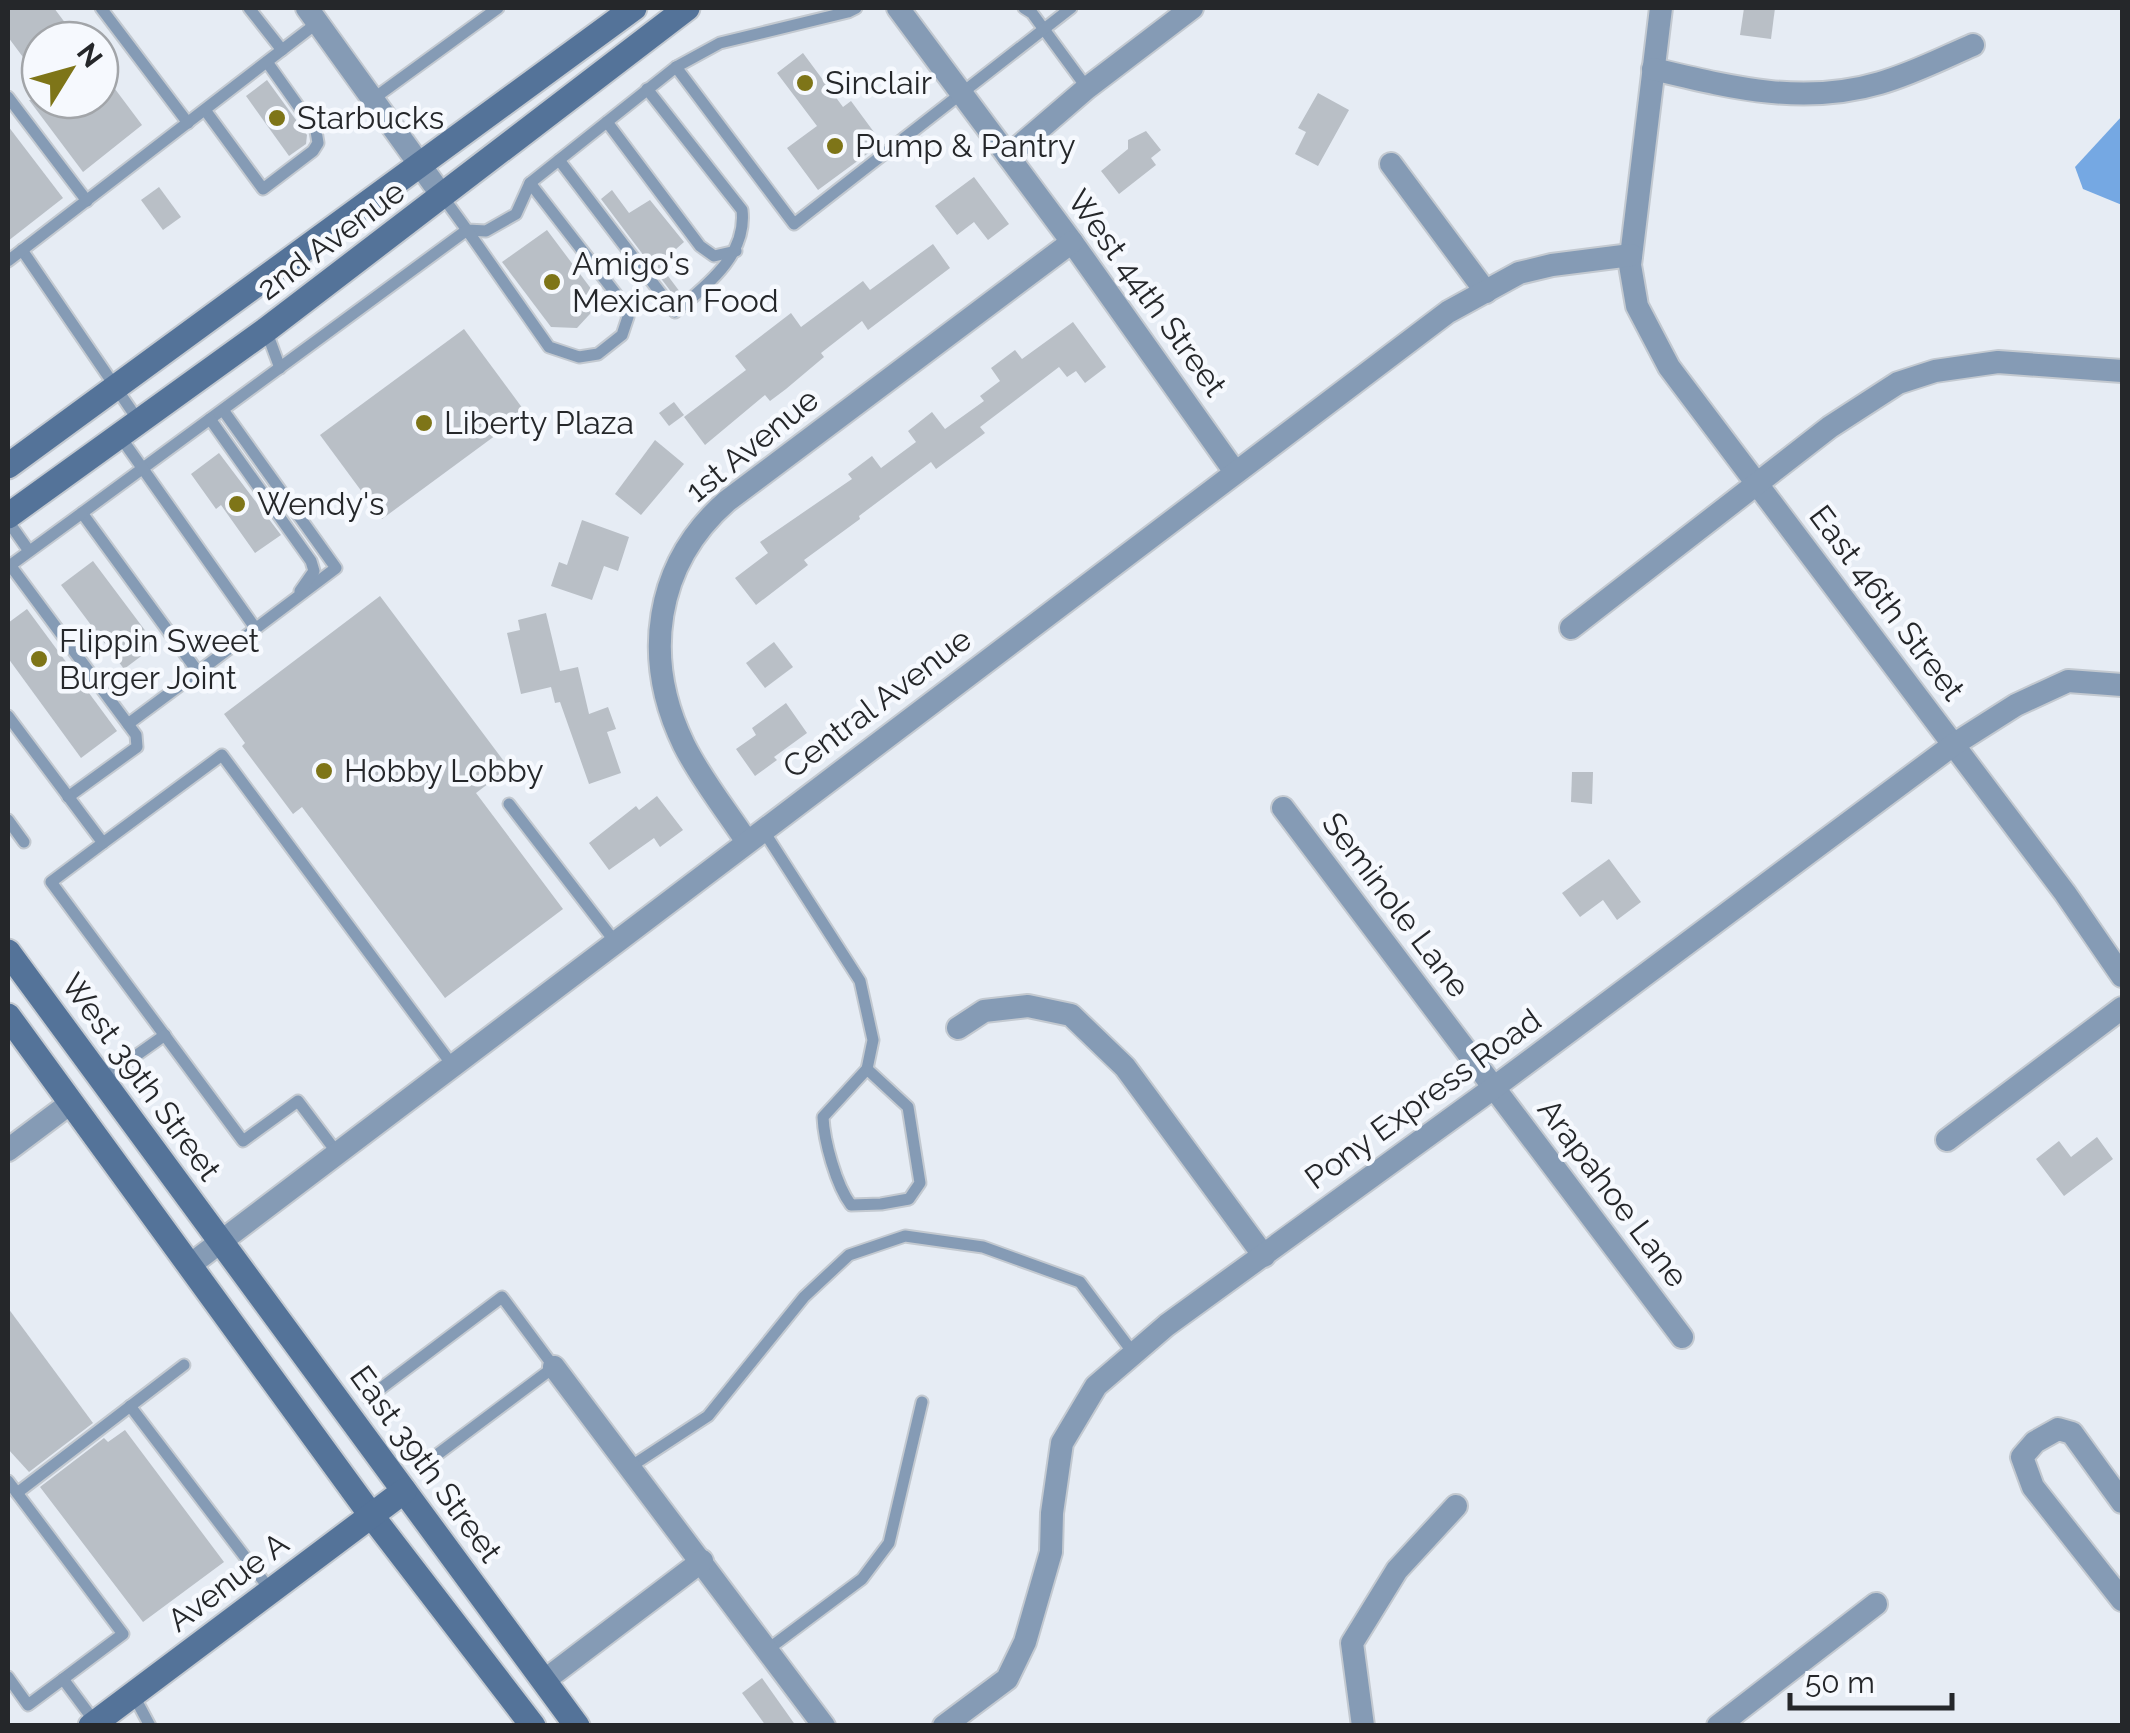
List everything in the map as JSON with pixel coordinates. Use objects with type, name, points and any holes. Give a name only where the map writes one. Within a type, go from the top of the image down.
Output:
[{"type":"main road","name":"2nd Avenue","points":[[8,466],[634,8]]},
{"type":"main road","name":"2nd Avenue","points":[[8,519],[443,197],[686,8]]},
{"type":"main road","name":"West 39th Street","points":[[8,952],[222,1241]]},
{"type":"main road","points":[[8,1016],[371,1516],[533,1726]]},
{"type":"main road","name":"East 39th Street","points":[[222,1241],[577,1726]]},
{"type":"main road","name":"Avenue A","points":[[93,1724],[404,1490]]},
{"type":"street","name":"West 44th Street","points":[[898,8],[1072,242],[1235,472]]},
{"type":"street","points":[[1008,156],[1086,88],[1192,8]]},
{"type":"street","name":"East 46th Street","points":[[1662,8],[1630,265],[1637,306],[1668,368],[2065,893],[2122,976]]},
{"type":"street","points":[[317,14],[443,197]]},
{"type":"street","points":[[1652,69],[1747,91],[1812,96],[1880,84],[1973,45]]},
{"type":"street","points":[[1391,164],[1486,292]]},
{"type":"street","name":"1st Avenue","points":[[755,836],[685,746],[667,697],[660,618],[666,592],[684,552],[697,531],[727,500],[1072,242]]},
{"type":"street","name":"Central Avenue","points":[[190,1265],[1448,312],[1519,274],[1552,265],[1631,256]]},
{"type":"street","points":[[1571,628],[1830,427],[1898,383],[1935,371],[1998,362],[2122,370]]},
{"type":"street","name":"Pony Express Road","points":[[944,1726],[1007,1679],[1026,1642],[1051,1552],[1062,1443],[1096,1386],[1166,1326],[1953,745],[2016,705],[2068,681],[2122,684]]},
{"type":"street","name":"Seminole Lane","points":[[1283,808],[1492,1089]]},
{"type":"street","points":[[958,1028],[984,1011],[1028,1006],[1072,1014],[1125,1067],[1264,1256]]},
{"type":"street","points":[[1948,1140],[2122,1008]]},
{"type":"street","name":"Arapahoe Lane","points":[[1492,1089],[1682,1337]]},
{"type":"street","points":[[8,1150],[72,1102]]},
{"type":"street","points":[[554,1367],[824,1726]]},
{"type":"street","points":[[2122,1502],[2072,1433],[2058,1428],[2035,1442],[2022,1457],[2033,1487],[2122,1598]]},
{"type":"street","points":[[1363,1726],[1352,1643],[1398,1570],[1456,1506]]},
{"type":"street","points":[[544,1680],[702,1560]]},
{"type":"street","points":[[1718,1726],[1876,1604]]},
{"type":"lane","points":[[101,8],[188,123]]},
{"type":"lane","points":[[249,8],[282,50]]},
{"type":"lane","points":[[373,99],[498,8]]},
{"type":"lane","points":[[68,797],[137,747],[136,735],[9,566],[466,230],[486,231],[516,214],[530,183],[676,67],[720,43],[856,8]]},
{"type":"lane","points":[[1024,8],[1086,88]]},
{"type":"lane","points":[[676,67],[794,224],[1071,8]]},
{"type":"lane","points":[[8,261],[282,50],[317,14]]},
{"type":"lane","points":[[205,110],[263,188],[313,152],[318,142],[316,131],[266,62]]},
{"type":"lane","points":[[559,160],[675,312],[736,251],[744,228],[742,210],[647,90]]},
{"type":"lane","points":[[8,97],[87,201]]},
{"type":"lane","points":[[607,122],[700,246],[714,256],[736,251]]},
{"type":"lane","points":[[443,197],[549,347],[579,356],[598,354],[622,335],[628,317],[616,294],[530,183]]},
{"type":"lane","points":[[22,250],[114,389],[143,468],[256,629]]},
{"type":"lane","points":[[266,330],[280,368]]},
{"type":"lane","points":[[128,724],[336,568],[223,410]]},
{"type":"lane","points":[[210,419],[314,566],[292,602]]},
{"type":"lane","points":[[82,512],[198,672]]},
{"type":"lane","points":[[8,519],[29,551]]},
{"type":"lane","points":[[9,723],[103,844]]},
{"type":"lane","points":[[338,1154],[298,1101],[243,1141],[52,882],[222,756],[453,1066]]},
{"type":"lane","points":[[509,804],[616,944]]},
{"type":"lane","points":[[8,820],[24,842]]},
{"type":"lane","points":[[755,836],[860,981],[874,1040],[867,1069],[823,1117],[824,1139],[843,1195],[850,1204],[908,1200],[920,1184],[908,1107],[867,1069]]},
{"type":"lane","points":[[102,1080],[165,1035]]},
{"type":"lane","points":[[630,1467],[708,1416],[804,1297],[850,1255],[905,1236],[983,1247],[1080,1282],[1134,1354]]},
{"type":"lane","points":[[368,1398],[502,1297],[554,1367],[438,1454]]},
{"type":"lane","points":[[17,1493],[184,1365]]},
{"type":"lane","points":[[767,1650],[862,1579],[889,1543],[922,1402]]},
{"type":"lane","points":[[130,1406],[270,1591]]},
{"type":"lane","points":[[8,1480],[123,1634],[28,1705],[8,1677]]},
{"type":"lane","points":[[63,1678],[93,1724]]},
{"type":"lane","points":[[133,1694],[150,1726]]},
{"type":"water","points":[[2122,116],[2122,205],[2083,189],[2075,167]]},
{"type":"building","points":[[8,8],[54,8],[63,20],[20,20],[20,53],[8,37]]},
{"type":"building","points":[[1744,8],[1775,8],[1771,39],[1740,35]]},
{"type":"building","name":"Pump & Pantry","points":[[803,53],[843,107],[851,101],[882,143],[818,190],[787,148],[817,126],[777,73]]},
{"type":"building","points":[[267,80],[307,135],[306,144],[289,156],[246,96]]},
{"type":"building","points":[[1318,93],[1349,110],[1318,166],[1295,154],[1306,132],[1298,128]]},
{"type":"building","points":[[120,96],[142,125],[83,172],[44,120],[120,120]]},
{"type":"building","points":[[8,126],[63,198],[8,241]]},
{"type":"building","points":[[1146,131],[1161,150],[1151,158],[1156,165],[1119,194],[1101,171],[1128,149],[1128,140]]},
{"type":"building","points":[[974,177],[1009,224],[988,240],[974,222],[957,235],[935,206]]},
{"type":"building","points":[[159,187],[181,217],[163,230],[141,200]]},
{"type":"building","points":[[612,190],[629,213],[650,200],[684,242],[659,264],[680,292],[675,297],[601,199]]},
{"type":"building","name":"Amigo's Mexican Food","points":[[547,230],[601,302],[577,328],[551,327],[502,262]]},
{"type":"building","points":[[933,244],[950,268],[868,330],[862,321],[821,353],[824,357],[786,389],[770,401],[765,395],[705,445],[684,417],[746,370],[735,356],[791,313],[801,327],[863,281],[870,290]]},
{"type":"building","points":[[1073,322],[1106,367],[1085,383],[1076,371],[1067,377],[1059,367],[980,427],[985,433],[936,469],[931,462],[859,516],[804,560],[808,565],[756,605],[735,578],[768,553],[760,542],[852,479],[848,474],[872,456],[881,468],[916,442],[908,431],[932,412],[945,429],[984,401],[980,396],[1000,381],[991,368],[1015,350],[1022,359]]},
{"type":"building","name":"Liberty Plaza","points":[[464,329],[526,413],[382,519],[320,435]]},
{"type":"building","points":[[674,402],[684,415],[669,426],[659,413]]},
{"type":"building","points":[[655,440],[684,464],[641,515],[615,494]]},
{"type":"building","points":[[219,453],[281,535],[255,553],[221,505],[216,509],[191,474]]},
{"type":"building","points":[[582,520],[629,537],[618,571],[604,566],[592,600],[551,586],[559,562],[567,565]]},
{"type":"building","points":[[93,561],[156,645],[124,669],[61,585]]},
{"type":"building","points":[[380,596],[509,768],[476,793],[563,909],[445,998],[302,807],[293,814],[242,746],[245,743],[224,714]]},
{"type":"building","points":[[27,609],[117,731],[81,758],[8,658],[8,623]]},
{"type":"building","points":[[546,613],[560,671],[578,667],[589,714],[608,707],[616,729],[607,732],[621,773],[589,784],[551,687],[521,694],[507,633],[520,630],[518,620]]},
{"type":"building","points":[[774,642],[793,667],[765,688],[746,663]]},
{"type":"building","points":[[786,703],[807,733],[755,776],[736,749],[756,735],[752,728]]},
{"type":"building","points":[[1572,772],[1593,772],[1592,804],[1571,802]]},
{"type":"building","points":[[657,796],[683,830],[660,847],[654,838],[609,870],[589,843],[636,806],[639,810]]},
{"type":"building","points":[[1609,859],[1641,902],[1617,920],[1603,900],[1580,917],[1562,893]]},
{"type":"building","points":[[2097,1137],[2113,1159],[2064,1196],[2036,1159],[2059,1141],[2071,1157]]},
{"type":"building","points":[[8,1308],[93,1423],[29,1472],[8,1449]]},
{"type":"building","points":[[125,1430],[224,1562],[143,1622],[40,1487],[104,1438],[108,1442]]},
{"type":"building","points":[[762,1678],[796,1726],[766,1726],[742,1693]]},
{"type":"place","name":"Sinclair","points":[[805,83]]},
{"type":"place","name":"Starbucks","points":[[277,118]]},
{"type":"place","name":"Pump & Pantry","points":[[835,146]]},
{"type":"place","name":"Amigo's Mexican Food","points":[[552,282]]},
{"type":"place","name":"Liberty Plaza","points":[[424,423]]},
{"type":"place","name":"Wendy's","points":[[237,504]]},
{"type":"place","name":"Flippin Sweet Burger Joint","points":[[39,659]]},
{"type":"place","name":"Hobby Lobby","points":[[324,771]]}]
